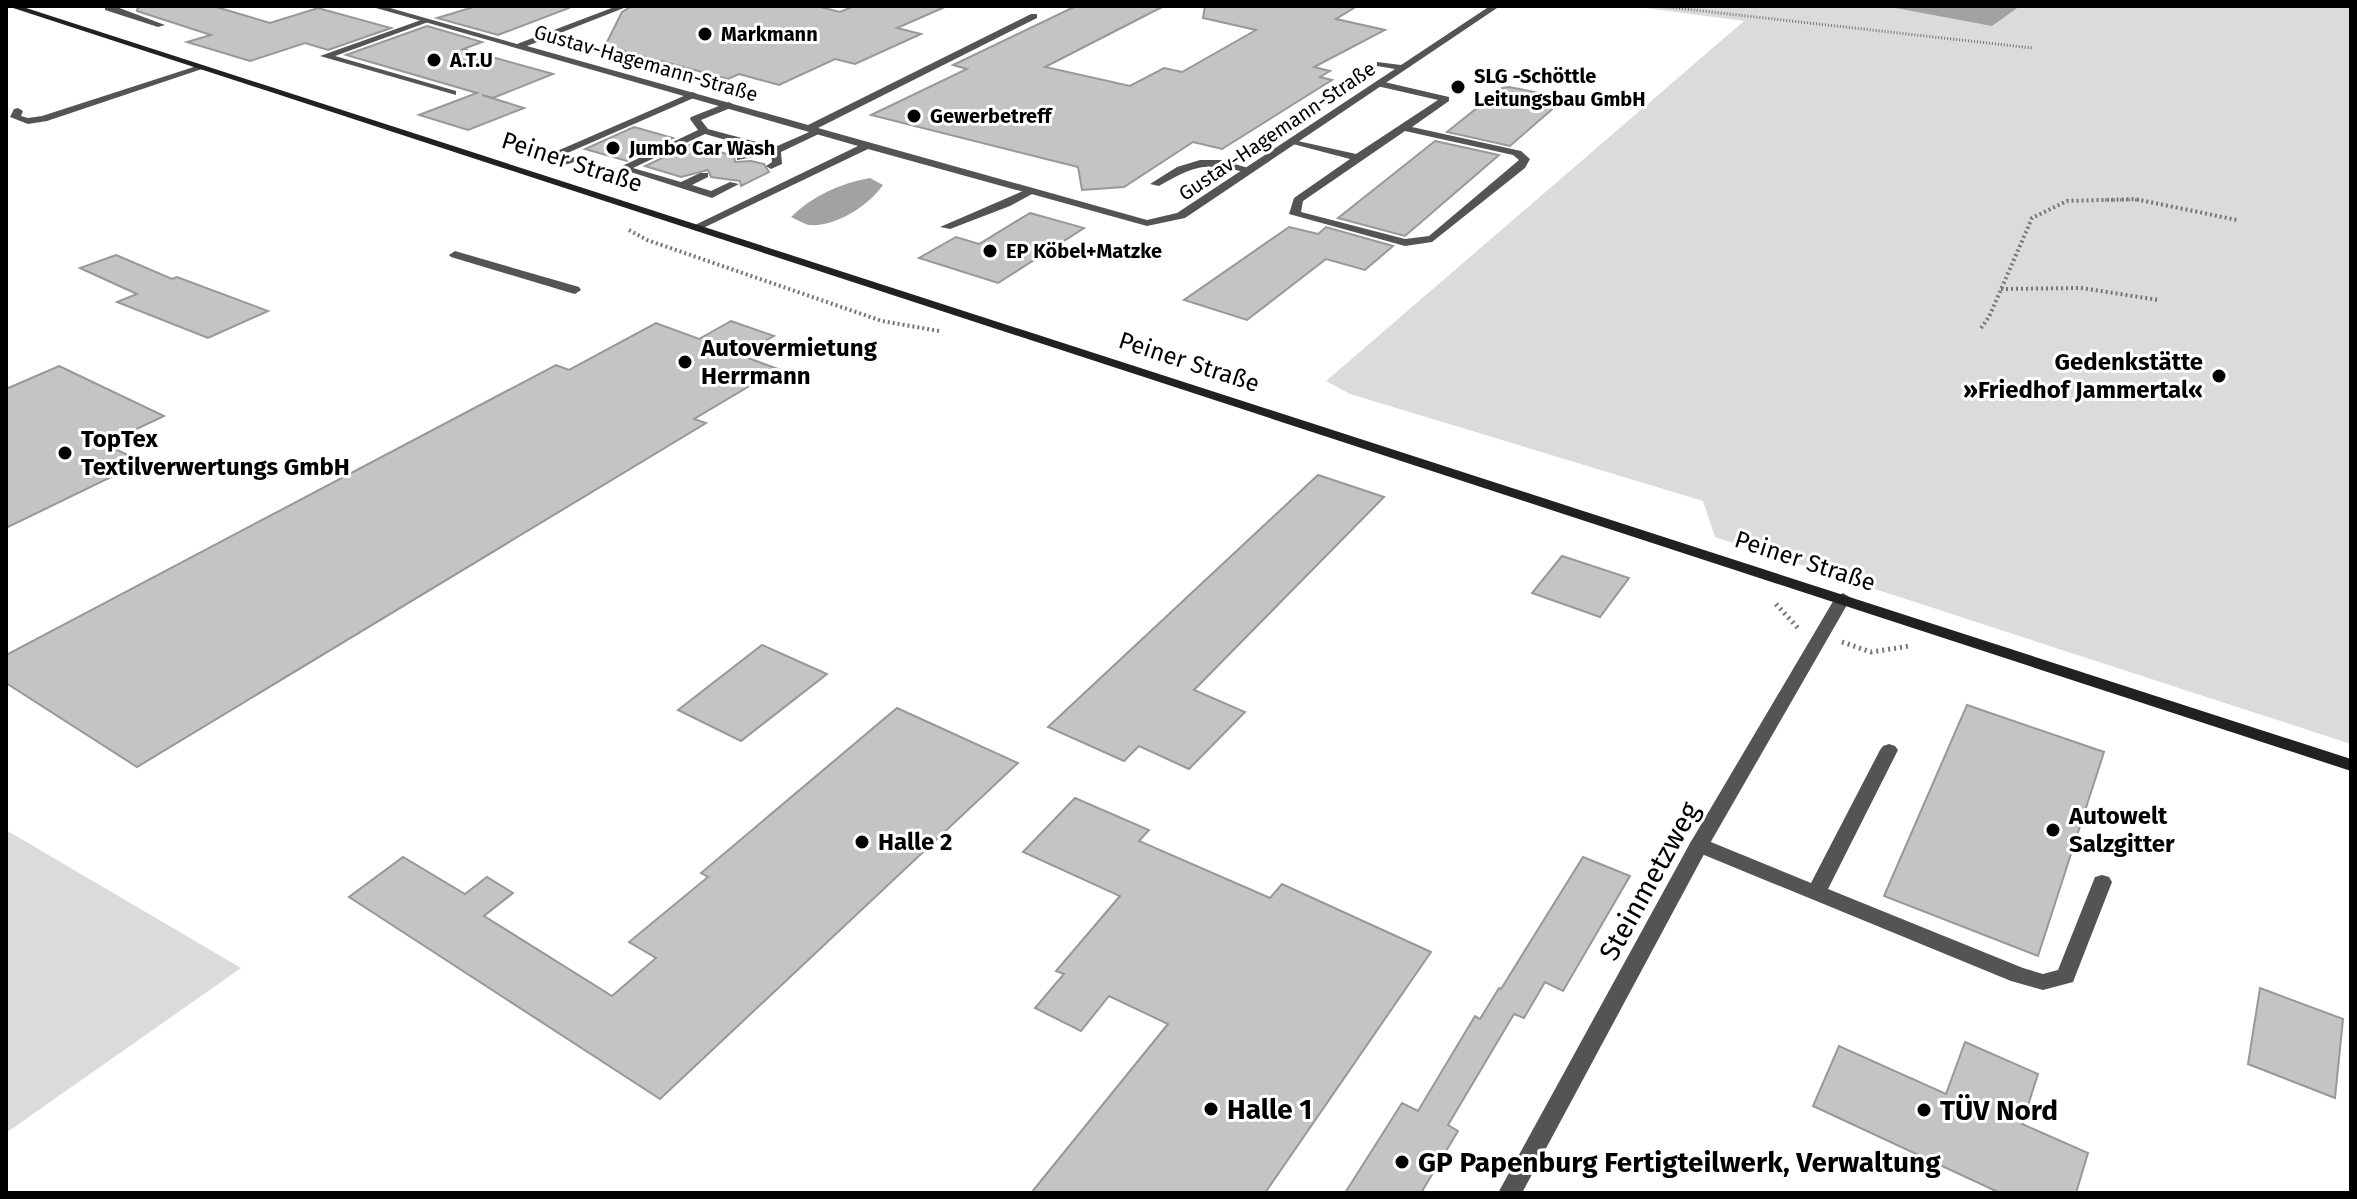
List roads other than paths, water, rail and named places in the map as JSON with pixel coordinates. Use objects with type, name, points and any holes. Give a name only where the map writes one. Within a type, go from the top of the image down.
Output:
[{"type":"main road","name":"Peiner Straße","points":[[11,6],[2351,765]]},
{"type":"street","points":[[110,6],[108,8],[161,25]]},
{"type":"street","name":"Gustav-Hagemann-Straße","points":[[373,6],[1147,223],[1181,216],[1403,68]]},
{"type":"street","name":"Gustav-Hagemann-Straße","points":[[519,46],[625,6]]},
{"type":"street","points":[[1403,68],[1496,6]]},
{"type":"street","points":[[741,158],[750,153],[776,151],[1034,16]]},
{"type":"street","points":[[427,21],[325,56],[453,93]]},
{"type":"street","name":"Gustav-Hagemann-Straße","points":[[1380,64],[1403,68]]},
{"type":"street","points":[[18,111],[15,117],[28,121],[43,119],[203,67]]},
{"type":"street","points":[[1380,84],[1446,99],[1298,200],[1295,214],[1405,243],[1432,239],[1521,166],[1525,159],[1517,153],[1404,128]]},
{"type":"street","points":[[572,159],[563,163],[546,158],[682,114],[693,95]]},
{"type":"street","points":[[660,121],[729,105]]},
{"type":"street","points":[[682,114],[704,131],[776,151]]},
{"type":"street","points":[[704,131],[623,168],[712,195],[734,184]]},
{"type":"street","points":[[1293,141],[1358,158]]},
{"type":"street","points":[[697,228],[867,145]]},
{"type":"street","points":[[771,166],[777,164],[776,151]]},
{"type":"street","points":[[1155,184],[1196,161],[1211,161],[1250,170]]},
{"type":"street","points":[[682,186],[704,175]]},
{"type":"street","points":[[946,227],[1006,204],[1030,191]]},
{"type":"street","points":[[455,255],[575,290]]},
{"type":"street","name":"Steinmetzweg","points":[[1510,1193],[1699,845],[1843,598]]},
{"type":"street","points":[[1816,893],[1889,750]]},
{"type":"street","points":[[1699,845],[2018,975],[2043,982],[2066,976],[2102,882]]},
{"type":"place","name":"Markmann","points":[[705,34]]},
{"type":"place","name":"A.T.U","points":[[434,60]]},
{"type":"place","name":"SLG -Schöttle Leitungsbau GmbH","points":[[1458,87]]},
{"type":"place","name":"Gewerbetreff","points":[[914,116]]},
{"type":"place","name":"Jumbo Car Wash","points":[[613,148]]},
{"type":"place","name":"EP Köbel+Matzke","points":[[990,251]]},
{"type":"place","name":"Autovermietung Herrmann","points":[[685,362]]},
{"type":"place","name":"Gedenkstätte »Friedhof Jammertal«","points":[[2219,376]]},
{"type":"place","name":"TopTex Textilverwertungs GmbH","points":[[65,453]]},
{"type":"place","name":"Autowelt Salzgitter","points":[[2053,830]]},
{"type":"place","name":"Halle 2","points":[[862,842]]},
{"type":"place","name":"Halle 1","points":[[1211,1109]]},
{"type":"place","name":"TÜV Nord","points":[[1924,1110]]},
{"type":"place","name":"GP Papenburg Fertigteilwerk, Verwaltung","points":[[1402,1162]]}]
